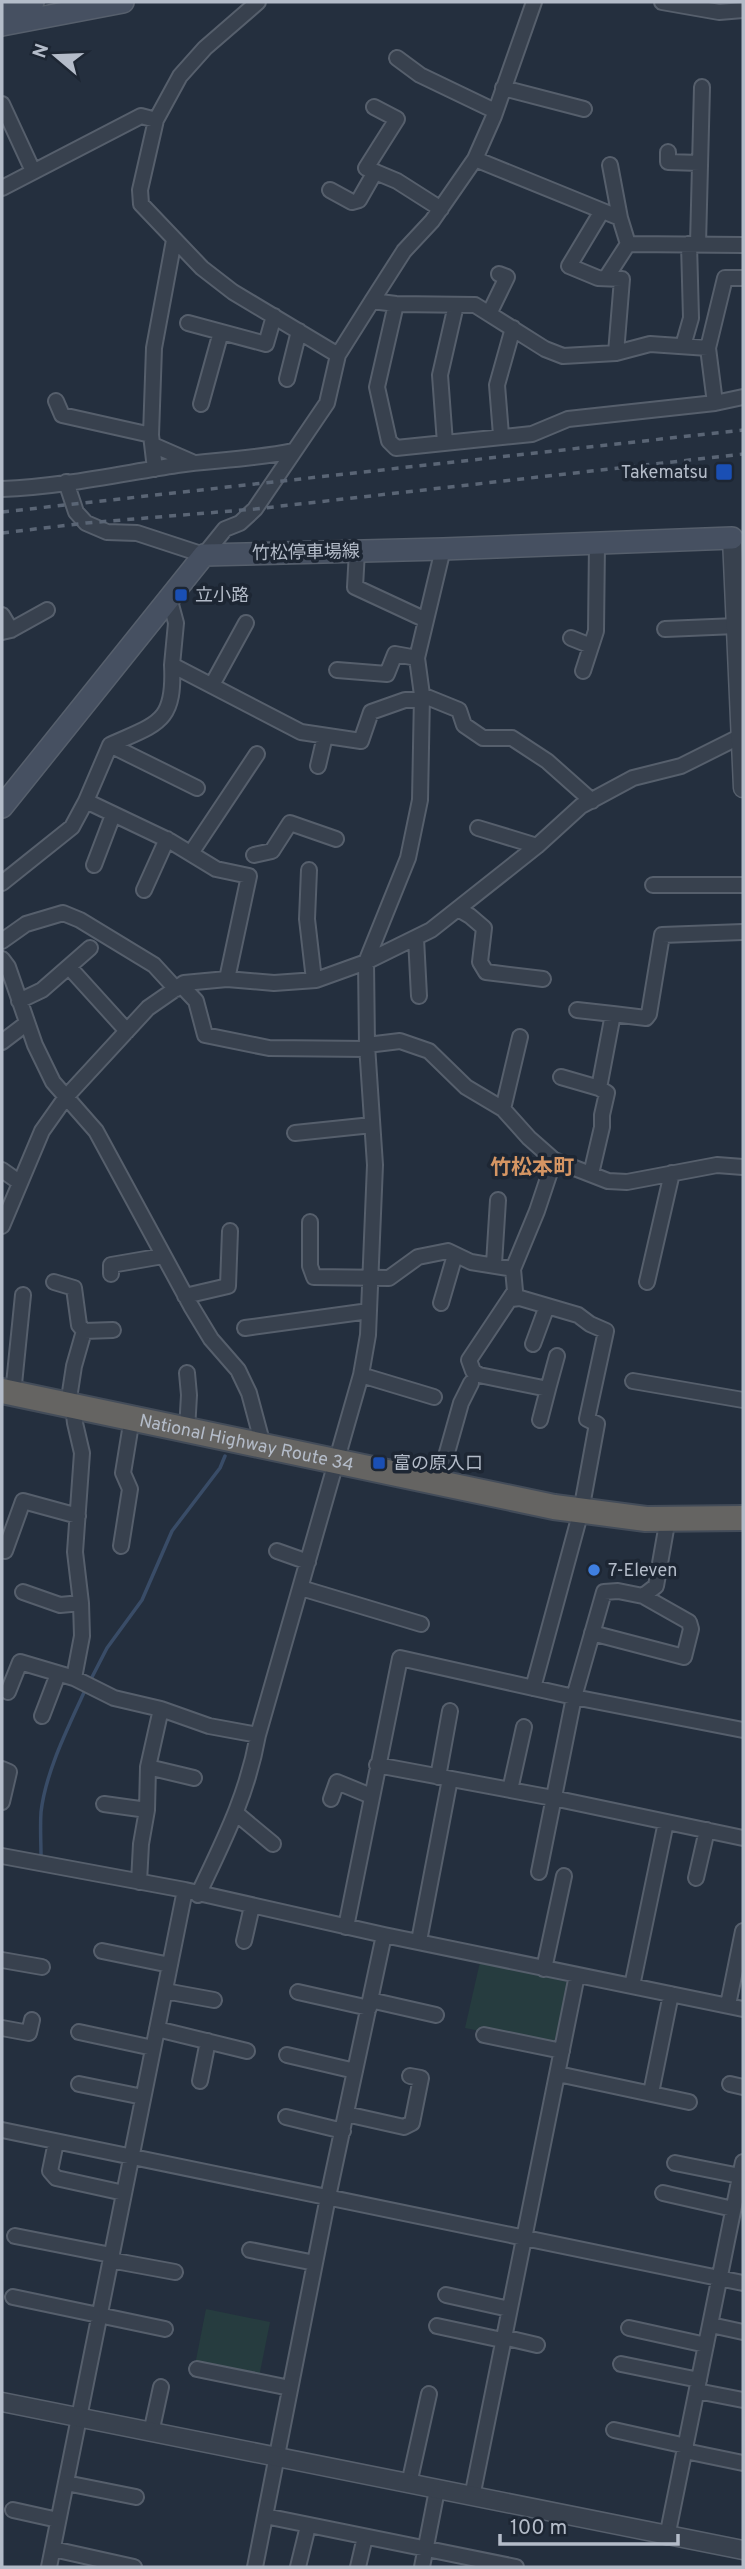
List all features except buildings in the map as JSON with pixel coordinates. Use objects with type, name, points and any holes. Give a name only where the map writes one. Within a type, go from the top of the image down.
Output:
[{"type":"highway","name":"National Highway Route 34","points":[[7,1393],[581,1511],[646,1518],[743,1518]]},
{"type":"main road","points":[[2,8],[33,2]]},
{"type":"main road","points":[[2,25],[123,2]]},
{"type":"main road","name":"竹松停車場線","points":[[204,555],[738,537]]},
{"type":"main road","points":[[2,807],[204,555]]},
{"type":"street","points":[[258,2],[205,48],[180,76],[156,120],[140,190],[141,204],[202,268],[222,284],[338,355]]},
{"type":"street","points":[[66,482],[76,512],[86,523],[107,531],[137,533],[204,555],[225,529],[240,523],[255,509],[327,403],[338,355],[404,251],[432,221],[475,159],[534,2]]},
{"type":"street","points":[[662,2],[719,12],[743,10]]},
{"type":"street","points":[[397,58],[420,75],[495,111]]},
{"type":"street","points":[[683,346],[691,318],[702,87]]},
{"type":"street","points":[[503,88],[584,109]]},
{"type":"street","points":[[2,104],[33,171]]},
{"type":"street","points":[[374,107],[397,119],[366,168],[397,181],[440,209]]},
{"type":"street","points":[[2,188],[141,116],[156,120]]},
{"type":"street","points":[[668,152],[668,162],[700,163]]},
{"type":"street","points":[[475,159],[620,218]]},
{"type":"street","points":[[610,165],[628,244]]},
{"type":"street","points":[[330,190],[352,202],[359,200],[375,172]]},
{"type":"street","points":[[602,211],[569,266],[598,278],[622,279],[615,354]]},
{"type":"street","points":[[155,469],[152,440],[154,348],[174,240]]},
{"type":"street","points":[[606,278],[628,244]]},
{"type":"street","points":[[628,244],[743,246]]},
{"type":"street","points":[[489,314],[508,277]]},
{"type":"street","points":[[715,403],[708,348],[725,278],[743,278]]},
{"type":"street","points":[[372,301],[475,305],[545,349],[563,356],[615,354],[650,344],[708,348]]},
{"type":"street","points":[[396,304],[377,387],[389,441],[396,448],[501,435],[532,434],[568,419],[715,403],[743,397]]},
{"type":"street","points":[[445,443],[440,375],[456,305]]},
{"type":"street","points":[[188,323],[265,344],[274,316]]},
{"type":"street","points":[[501,435],[497,385],[513,328]]},
{"type":"street","points":[[287,379],[299,331]]},
{"type":"street","points":[[201,404],[221,332]]},
{"type":"street","points":[[56,401],[62,415],[152,440],[196,464]]},
{"type":"street","points":[[2,489],[293,452]]},
{"type":"street","points":[[738,537],[736,626],[743,788]]},
{"type":"street","points":[[583,671],[596,631],[597,543]]},
{"type":"street","points":[[49,2567],[170,1965],[191,1893],[237,1814],[361,1376],[368,1335],[372,1277],[375,1166],[367,1047],[366,962],[408,858],[420,800],[422,697],[417,658],[443,549]]},
{"type":"street","points":[[357,551],[355,587],[426,620]]},
{"type":"street","points":[[2,883],[72,827],[110,745],[157,722],[170,708],[174,691],[176,623],[169,597]]},
{"type":"street","points":[[2,615],[6,631],[47,610]]},
{"type":"street","points":[[212,685],[246,623]]},
{"type":"street","points":[[665,629],[736,626]]},
{"type":"street","points":[[571,638],[591,646]]},
{"type":"street","points":[[337,670],[387,674],[395,654],[417,658]]},
{"type":"street","points":[[173,665],[301,732],[325,736],[361,741],[371,712],[404,700],[422,697],[450,705],[459,710],[464,726],[483,738],[512,738],[547,761],[592,801]]},
{"type":"street","points":[[318,766],[325,736]]},
{"type":"street","points":[[2,1226],[42,1131],[66,1097],[148,1008],[179,987],[227,979],[274,983],[314,980],[366,962],[432,930],[537,846],[581,806],[633,778],[681,766],[741,736]]},
{"type":"street","points":[[110,745],[197,788]]},
{"type":"street","points":[[191,853],[257,754]]},
{"type":"street","points":[[86,801],[167,839],[216,869],[248,876]]},
{"type":"street","points":[[94,865],[113,815]]},
{"type":"street","points":[[227,979],[255,853],[272,851],[290,823],[336,839]]},
{"type":"street","points":[[478,828],[537,846]]},
{"type":"street","points":[[144,890],[167,839]]},
{"type":"street","points":[[309,870],[307,919],[314,980]]},
{"type":"street","points":[[653,886],[743,884]]},
{"type":"street","points":[[458,909],[484,928],[480,962],[486,972],[543,979]]},
{"type":"street","points":[[2,941],[26,924],[63,913],[154,965],[195,1001],[205,1035],[269,1048],[367,1047],[400,1041],[429,1051],[467,1087],[503,1109],[529,1138],[554,1160],[608,1181],[627,1182],[717,1165],[743,1167]]},
{"type":"street","points":[[577,1010],[646,1018],[649,1014],[662,935],[743,932]]},
{"type":"street","points":[[416,938],[419,996]]},
{"type":"street","points":[[19,1001],[42,990],[90,948]]},
{"type":"street","points":[[4,966],[53,1082],[96,1131],[185,1296],[211,1339],[237,1370],[249,1393],[263,1446]]},
{"type":"street","points":[[69,967],[127,1031]]},
{"type":"street","points":[[599,1088],[613,1014]]},
{"type":"street","points":[[2,1042],[27,1023]]},
{"type":"street","points":[[503,1109],[520,1037]]},
{"type":"street","points":[[561,1077],[607,1093],[601,1115],[603,1127],[591,1174]]},
{"type":"street","points":[[295,1133],[372,1125]]},
{"type":"street","points":[[548,1389],[479,1375],[473,1371],[469,1360],[515,1292],[513,1269],[554,1160]]},
{"type":"street","points":[[2,1170],[19,1182]]},
{"type":"street","points":[[647,1282],[672,1173]]},
{"type":"street","points":[[494,1264],[498,1200]]},
{"type":"street","points":[[310,1222],[310,1266],[314,1277],[389,1278],[418,1257],[448,1251],[471,1262],[513,1269]]},
{"type":"street","points":[[185,1296],[228,1286],[230,1231]]},
{"type":"street","points":[[441,1303],[455,1255]]},
{"type":"street","points":[[111,1265],[163,1256]]},
{"type":"street","points":[[54,1282],[74,1288],[79,1325],[84,1331]]},
{"type":"street","points":[[7,1393],[23,1295]]},
{"type":"street","points":[[511,1299],[520,1298],[578,1315],[606,1331],[587,1419],[597,1424],[581,1511],[533,1688]]},
{"type":"street","points":[[533,1344],[547,1306]]},
{"type":"street","points":[[245,1328],[369,1311]]},
{"type":"street","points":[[84,1331],[113,1330]]},
{"type":"street","points":[[83,1683],[81,1603],[75,1552],[82,1453],[71,1405],[74,1366],[84,1331]]},
{"type":"street","points":[[540,1420],[557,1356]]},
{"type":"street","points":[[187,1373],[187,1430]]},
{"type":"street","points":[[361,1376],[434,1397]]},
{"type":"street","points":[[634,1381],[743,1400]]},
{"type":"street","points":[[439,1482],[461,1402],[471,1383]]},
{"type":"street","points":[[121,1546],[130,1489],[123,1473],[132,1418]]},
{"type":"street","points":[[8,1552],[12,1516],[23,1501],[78,1516]]},
{"type":"street","points":[[643,1596],[656,1586],[668,1518]]},
{"type":"street","points":[[277,1551],[308,1562]]},
{"type":"street","points":[[300,1588],[421,1624]]},
{"type":"street","points":[[538,1872],[574,1697],[592,1633],[604,1592],[618,1591],[643,1596],[689,1622],[691,1629],[684,1657],[592,1633]]},
{"type":"street","points":[[23,1592],[60,1605],[81,1603]]},
{"type":"street","points":[[346,1927],[400,1658],[574,1697],[743,1730]]},
{"type":"street","points":[[8,1692],[20,1662],[83,1683],[114,1698],[161,1709],[209,1726],[258,1735]]},
{"type":"street","points":[[42,1716],[58,1674]]},
{"type":"street","points":[[139,1882],[148,1767],[161,1709]]},
{"type":"street","points":[[419,1941],[444,1778],[450,1710]]},
{"type":"street","points":[[510,1790],[524,1727]]},
{"type":"street","points":[[377,1765],[554,1798],[743,1838]]},
{"type":"street","points":[[148,1767],[194,1779]]},
{"type":"street","points":[[2,1802],[10,1771]]},
{"type":"street","points":[[331,1799],[337,1782],[371,1796]]},
{"type":"street","points":[[104,1804],[146,1810]]},
{"type":"street","points":[[237,1814],[273,1844]]},
{"type":"street","points":[[632,1986],[666,1822]]},
{"type":"street","points":[[696,1878],[707,1830]]},
{"type":"street","points":[[2,1856],[139,1882],[743,2009]]},
{"type":"street","points":[[544,1969],[564,1876]]},
{"type":"street","points":[[244,1941],[251,1906]]},
{"type":"street","points":[[728,2006],[741,1953],[743,1931]]},
{"type":"street","points":[[255,2567],[328,2197],[384,1935]]},
{"type":"street","points":[[102,1951],[170,1965]]},
{"type":"street","points":[[2,1960],[43,1967]]},
{"type":"street","points":[[472,2497],[577,1975]]},
{"type":"street","points":[[165,1991],[214,2000]]},
{"type":"street","points":[[298,1992],[436,2015]]},
{"type":"street","points":[[651,2094],[671,1994]]},
{"type":"street","points":[[2,2028],[29,2033]]},
{"type":"street","points":[[157,2029],[247,2050]]},
{"type":"street","points":[[79,2032],[153,2049]]},
{"type":"street","points":[[485,2035],[562,2051]]},
{"type":"street","points":[[200,2081],[208,2041]]},
{"type":"street","points":[[287,2055],[355,2071]]},
{"type":"street","points":[[558,2074],[689,2102]]},
{"type":"street","points":[[346,2114],[404,2127],[412,2123],[420,2078]]},
{"type":"street","points":[[79,2084],[143,2097]]},
{"type":"street","points":[[286,2118],[343,2131]]},
{"type":"street","points":[[2,2130],[743,2283]]},
{"type":"street","points":[[56,2142],[50,2171],[56,2178],[124,2193]]},
{"type":"street","points":[[667,2537],[742,2169],[675,2163]]},
{"type":"street","points":[[663,2193],[733,2209]]},
{"type":"street","points":[[15,2236],[175,2272]]},
{"type":"street","points":[[250,2250],[315,2263]]},
{"type":"street","points":[[447,2291],[510,2305]]},
{"type":"street","points":[[13,2297],[165,2329]]},
{"type":"street","points":[[711,2325],[743,2332]]},
{"type":"street","points":[[437,2326],[537,2345]]},
{"type":"street","points":[[629,2328],[706,2345]]},
{"type":"street","points":[[621,2364],[743,2400]]},
{"type":"street","points":[[197,2369],[290,2388]]},
{"type":"street","points":[[151,2433],[162,2387]]},
{"type":"street","points":[[409,2484],[429,2394]]},
{"type":"street","points":[[2,2402],[667,2537],[743,2550]]},
{"type":"street","points":[[614,2430],[743,2463]]},
{"type":"street","points":[[66,2483],[136,2497]]},
{"type":"street","points":[[422,2567],[437,2490]]},
{"type":"street","points":[[13,2510],[58,2520]]},
{"type":"street","points":[[265,2516],[487,2564],[516,2567]]},
{"type":"street","points":[[298,2567],[307,2526]]},
{"type":"street","points":[[358,2567],[365,2537]]},
{"type":"street","points":[[53,2549],[134,2567]]},
{"type":"green space","points":[[480,1962],[572,1983],[559,2047],[465,2028]]},
{"type":"green space","points":[[206,2309],[270,2322],[259,2377],[195,2365]]},
{"type":"waterway","points":[[90,1681],[107,1648],[142,1600],[172,1531],[220,1468],[225,1456]]},
{"type":"waterway","points":[[41,1856],[41,1812],[48,1780],[86,1688]]},
{"type":"railway","points":[[2,512],[743,430]]},
{"type":"railway","points":[[2,533],[255,509],[743,454]]},
{"type":"place","name":"Takematsu","points":[[724,472]]},
{"type":"place","name":"立小路","points":[[181,595]]},
{"type":"place","name":"富の原入口","points":[[379,1463]]},
{"type":"place","name":"7-Eleven","points":[[594,1570]]},
{"type":"district","name":"竹松本町","points":[[532,1167]]}]
